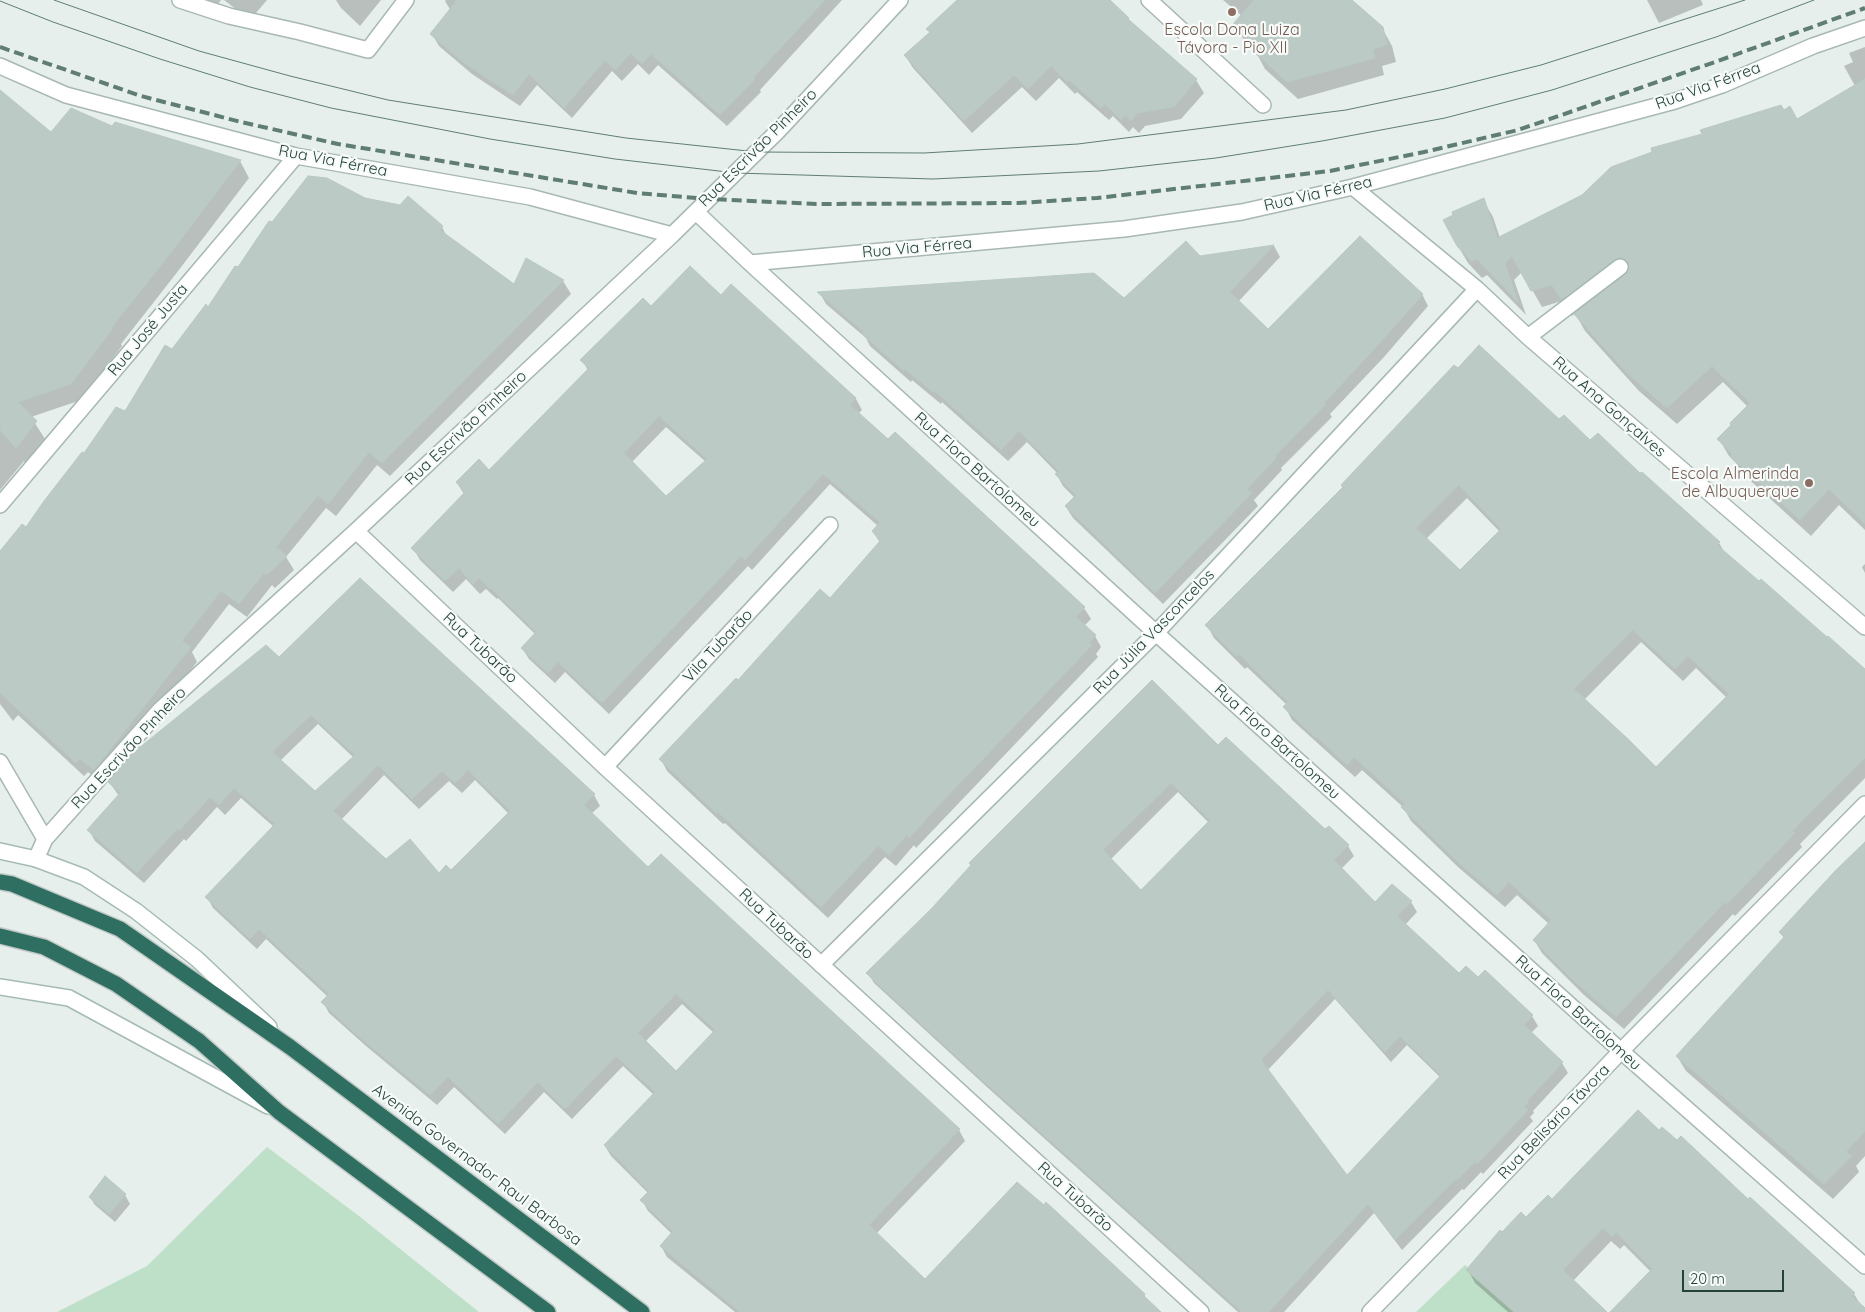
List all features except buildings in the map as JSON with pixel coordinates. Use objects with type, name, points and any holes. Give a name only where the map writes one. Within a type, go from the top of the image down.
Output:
[{"type":"highway","name":"Avenida Governador Raul Barbosa","points":[[0,882],[12,884],[120,929],[290,1047],[642,1312]]},
{"type":"highway","points":[[0,936],[44,947],[116,984],[199,1041],[279,1112],[548,1312]]},
{"type":"street","points":[[180,0],[229,16],[368,50],[406,0]]},
{"type":"street","name":"Rua Escrivão Pinheiro","points":[[36,859],[45,839],[160,710],[356,531],[696,212],[778,131],[900,0]]},
{"type":"street","points":[[1149,0],[1263,105]]},
{"type":"street","name":"Rua Via Férrea","points":[[750,264],[1124,230],[1242,212],[1353,187],[1675,100],[1722,84],[1812,46],[1865,28]]},
{"type":"street","name":"Rua Via Férrea","points":[[0,66],[66,95],[296,156],[530,197],[672,235]]},
{"type":"street","name":"Rua José Justa","points":[[0,505],[296,156]]},
{"type":"street","name":"Rua Ana Gonçalves","points":[[1353,187],[1476,289],[1528,337],[1865,627]]},
{"type":"street","name":"Rua Floro Bartolomeu","points":[[696,212],[750,264],[1156,633],[1621,1051],[1865,1266]]},
{"type":"street","points":[[1528,337],[1620,267]]},
{"type":"street","name":"Rua Júlia Vasconcelos","points":[[821,965],[1156,633],[1476,289]]},
{"type":"street","name":"Vila Tubarão","points":[[605,766],[830,525]]},
{"type":"street","name":"Rua Tubarão","points":[[356,531],[605,766],[1201,1312]]},
{"type":"street","points":[[0,762],[45,839]]},
{"type":"street","name":"Rua Belisário Távora","points":[[1370,1312],[1463,1218],[1621,1051],[1865,804]]},
{"type":"street","name":"Avenida Governador Raul Barbosa","points":[[0,851],[36,859],[84,877],[136,911],[197,959],[290,1047]]},
{"type":"street","points":[[0,987],[69,998],[279,1112]]},
{"type":"green space","points":[[267,1147],[359,1216],[479,1312],[57,1312],[147,1266]]},
{"type":"green space","points":[[1465,1265],[1517,1312],[1416,1312]]},
{"type":"tram line","points":[[54,0],[199,51],[388,100],[626,138],[757,152],[924,153],[1078,144],[1346,110],[1445,89],[1541,65],[1745,0]]},
{"type":"tram line","points":[[0,1],[53,22],[160,59],[250,87],[331,108],[490,139],[615,159],[736,173],[933,179],[1099,171],[1216,158],[1445,118],[1552,90],[1716,37],[1814,0]]},
{"type":"railway","points":[[0,47],[141,96],[241,122],[338,144],[637,193],[709,199],[816,204],[1018,203],[1097,198],[1330,171],[1424,152],[1518,130],[1865,8]]},
{"type":"place","name":"Escola Dona Luiza Távora - Pio XII","points":[[1232,12]]},
{"type":"place","name":"Escola Almerinda de Albuquerque","points":[[1809,483]]}]
